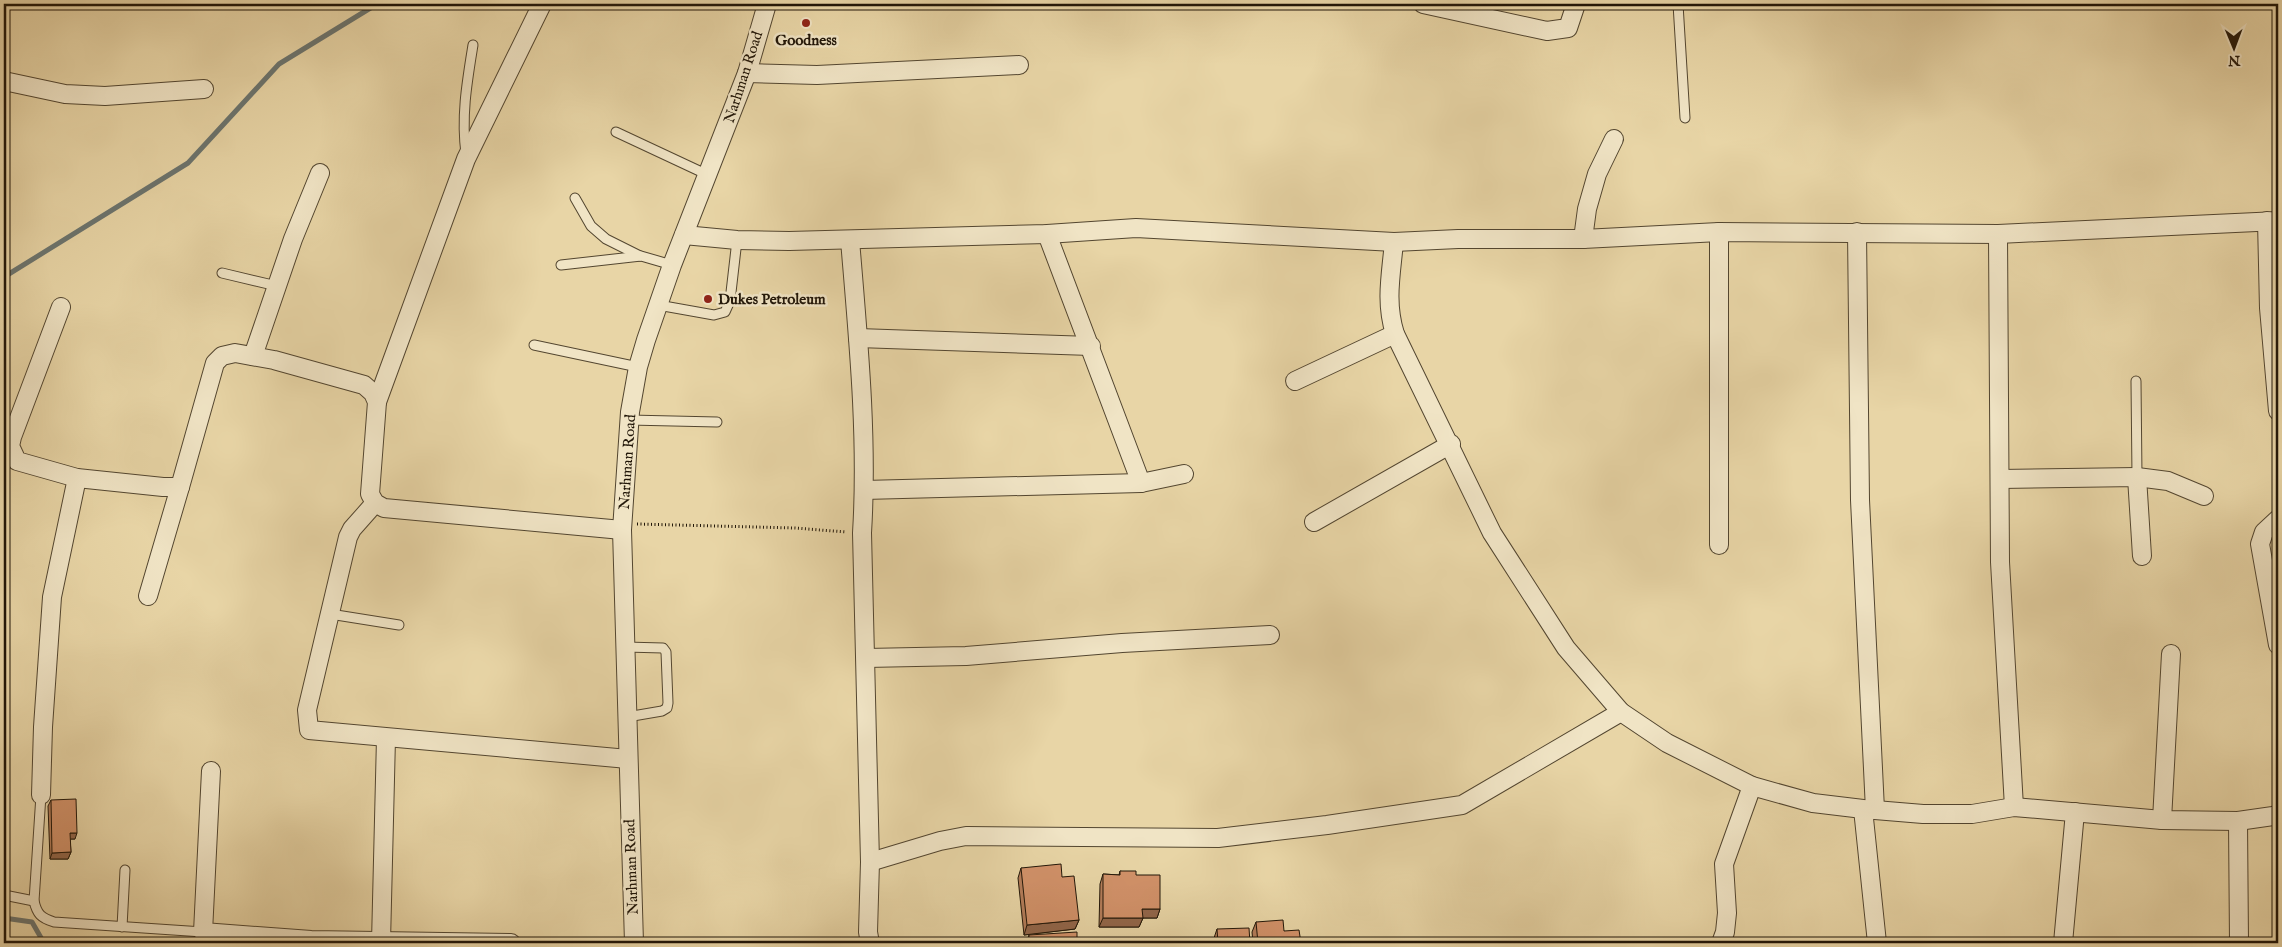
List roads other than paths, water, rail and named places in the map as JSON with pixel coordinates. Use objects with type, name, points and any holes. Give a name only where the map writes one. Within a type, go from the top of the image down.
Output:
[{"type":"street","points":[[542,4],[466,159],[377,402],[370,494],[375,503],[384,508],[623,526]]},
{"type":"street","name":"Narhman Road","points":[[634,943],[623,526],[630,420],[638,367],[658,305],[747,73],[766,4]]},
{"type":"street","points":[[1423,4],[1547,31],[1568,28],[1576,4]]},
{"type":"street","points":[[747,73],[827,75],[1019,64]]},
{"type":"street","points":[[4,81],[65,94],[105,96],[204,89]]},
{"type":"street","points":[[1583,239],[1587,209],[1597,174],[1614,139]]},
{"type":"street","points":[[253,356],[293,239],[320,173]]},
{"type":"street","points":[[684,235],[737,240],[850,240],[1047,234],[1144,228],[1394,242],[1458,239],[1583,239],[1720,232],[1998,234],[2273,221],[2269,308],[2278,411]]},
{"type":"street","points":[[1719,545],[1720,232]]},
{"type":"street","points":[[1857,232],[1860,500],[1869,809],[1877,943]]},
{"type":"street","points":[[1047,234],[1142,484]]},
{"type":"street","points":[[1998,234],[2000,562],[2014,807]]},
{"type":"street","points":[[850,240],[858,338],[864,490],[862,533],[870,862],[868,932],[870,943]]},
{"type":"street","points":[[1394,242],[1388,296],[1389,316],[1395,334],[1451,444],[1492,533],[1566,648],[1621,712],[1667,743],[1752,786],[1814,803],[1923,814],[1972,814],[2014,807],[2162,820],[2238,821],[2278,814]]},
{"type":"street","points":[[61,307],[12,437],[10,446],[17,461],[77,478],[180,487]]},
{"type":"street","points":[[1295,381],[1395,334]]},
{"type":"street","points":[[858,338],[1091,346]]},
{"type":"street","points":[[148,596],[215,363],[222,356],[235,353],[253,356],[364,385],[373,393],[377,402]]},
{"type":"street","points":[[1314,522],[1451,444]]},
{"type":"street","points":[[864,490],[1142,484],[1184,474]]},
{"type":"street","points":[[2136,477],[2142,556]]},
{"type":"street","points":[[2000,479],[2148,477],[2168,482],[2204,496]]},
{"type":"street","points":[[41,795],[43,727],[52,597],[77,478]]},
{"type":"street","points":[[375,503],[352,529],[348,537],[307,710],[310,730],[628,759]]},
{"type":"street","points":[[2278,519],[2264,532],[2260,544],[2278,645]]},
{"type":"street","points":[[866,658],[966,656],[1122,643],[1270,635]]},
{"type":"street","points":[[2162,820],[2171,654]]},
{"type":"street","points":[[870,862],[940,840],[966,836],[1218,838],[1327,825],[1462,805],[1621,712]]},
{"type":"street","points":[[381,942],[386,738]]},
{"type":"street","points":[[211,771],[203,932],[311,942],[512,943]]},
{"type":"street","points":[[1721,943],[1725,932],[1727,913],[1724,864],[1752,786]]},
{"type":"street","points":[[2062,943],[2075,812]]},
{"type":"street","points":[[2238,821],[2239,943]]},
{"type":"lane","points":[[1678,4],[1685,118]]},
{"type":"lane","points":[[466,159],[463,131],[464,100],[473,45]]},
{"type":"lane","points":[[616,132],[708,175]]},
{"type":"lane","points":[[575,198],[591,226],[606,239],[641,256],[672,265]]},
{"type":"lane","points":[[658,305],[714,315],[725,312],[730,301],[737,240]]},
{"type":"lane","points":[[560,265],[641,256]]},
{"type":"lane","points":[[222,273],[277,286]]},
{"type":"lane","points":[[534,345],[638,367]]},
{"type":"lane","points":[[2136,381],[2136,477]]},
{"type":"lane","points":[[630,420],[717,422]]},
{"type":"lane","points":[[330,614],[399,625]]},
{"type":"lane","points":[[625,647],[663,648],[666,652],[668,703],[667,708],[662,711],[627,718]]},
{"type":"lane","points":[[41,795],[34,901],[37,913],[54,922],[203,932]]},
{"type":"lane","points":[[122,927],[125,870]]},
{"type":"lane","points":[[4,895],[34,901]]},
{"type":"waterway","points":[[4,277],[188,163],[279,64],[377,4]]},
{"type":"waterway","points":[[4,918],[32,922],[44,943]]},
{"type":"place","name":"Goodness","points":[[806,23]]},
{"type":"place","name":"Dukes Petroleum","points":[[708,299]]}]
